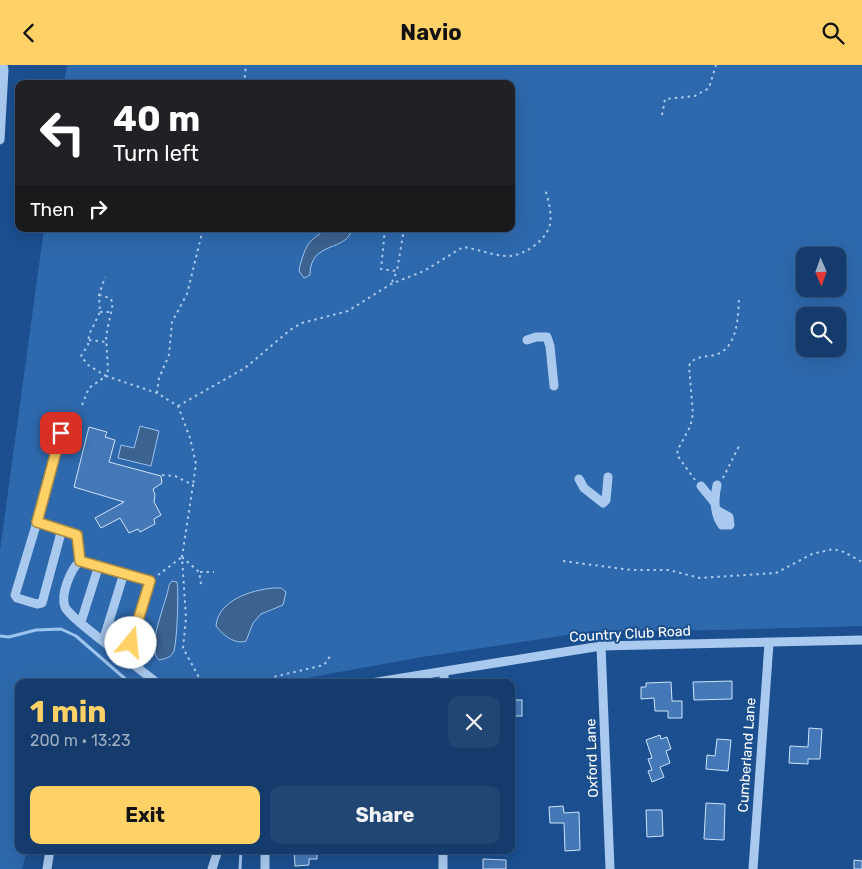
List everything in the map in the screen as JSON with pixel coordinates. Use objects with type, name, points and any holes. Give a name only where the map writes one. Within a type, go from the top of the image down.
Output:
[{"type":"street","points":[[0,140],[4,70],[2,65]]},
{"type":"street","points":[[527,340],[536,337],[547,337],[550,346],[554,386]]},
{"type":"street","points":[[61,433],[15,595],[17,598],[37,604],[42,603],[62,529]]},
{"type":"street","points":[[578,479],[584,488],[603,503],[606,500],[608,477]]},
{"type":"street","points":[[714,502],[717,485]]},
{"type":"street","points":[[701,487],[714,502],[718,511]]},
{"type":"street","points":[[37,522],[62,529],[79,537],[80,561],[72,573],[64,600],[69,612],[152,679]]},
{"type":"street","points":[[80,561],[150,581],[126,659]]},
{"type":"street","points":[[81,623],[99,565]]},
{"type":"street","points":[[103,641],[124,573]]},
{"type":"street","name":"Country Club Road","points":[[395,679],[540,654],[600,646],[769,643],[862,639]]},
{"type":"street","name":"Cumberland Lane","points":[[753,869],[769,643]]},
{"type":"street","name":"Oxford Lane","points":[[600,646],[610,869]]},
{"type":"street","points":[[444,671],[444,679]]},
{"type":"street","points":[[47,869],[49,854]]},
{"type":"street","points":[[212,869],[217,854]]},
{"type":"street","points":[[265,854],[265,869]]},
{"type":"street","points":[[443,854],[443,869]]},
{"type":"path","points":[[244,80],[246,65]]},
{"type":"path","points":[[662,115],[665,99],[695,96],[708,88],[716,65]]},
{"type":"path","points":[[178,406],[245,368],[290,330],[302,323],[348,311],[391,283],[424,271],[463,247],[510,256],[525,252],[536,244],[548,231],[550,213],[545,189]]},
{"type":"path","points":[[157,393],[159,378],[169,355],[172,322],[187,294],[202,232]]},
{"type":"path","points":[[385,232],[381,269],[398,271]]},
{"type":"path","points":[[391,283],[398,271],[404,232]]},
{"type":"path","points":[[104,277],[99,295],[100,312],[82,358],[106,376],[157,393],[178,406],[190,437],[196,464],[182,557],[186,618],[183,648],[200,679]]},
{"type":"path","points":[[82,405],[89,388],[106,376],[108,370],[106,342],[112,312],[112,300],[99,295]]},
{"type":"path","points":[[701,487],[689,474],[677,455],[678,449],[690,427],[693,414],[689,367],[696,357],[714,355],[725,350],[736,326],[738,298]]},
{"type":"path","points":[[100,312],[112,312]]},
{"type":"path","points":[[89,340],[106,342]]},
{"type":"path","points":[[717,485],[739,446]]},
{"type":"path","points":[[162,475],[174,476],[193,485]]},
{"type":"path","points":[[563,561],[631,570],[669,570],[700,578],[776,573],[812,555],[833,549],[844,552],[862,562]]},
{"type":"path","points":[[182,557],[199,572],[214,572]]},
{"type":"path","points":[[157,576],[182,557]]},
{"type":"path","points":[[199,572],[202,584]]},
{"type":"path","points":[[269,679],[324,665],[331,655]]},
{"type":"shaded area","points":[[67,65],[862,65],[862,626],[594,631],[422,657],[301,679],[15,679],[15,854],[26,854],[22,869],[0,869],[0,550],[44,232],[515,232],[515,80],[65,80]]},
{"type":"shaded area","points":[[350,232],[343,241],[316,256],[310,275],[304,278],[299,271],[301,261],[309,243],[320,233]]},
{"type":"shaded area","points":[[140,426],[159,431],[151,466],[118,458],[121,445],[134,448]]},
{"type":"shaded area","points":[[172,581],[177,582],[178,587],[176,641],[173,653],[167,658],[159,660],[155,654],[155,635],[169,585]]},
{"type":"shaded area","points":[[281,588],[286,592],[283,605],[261,614],[253,623],[246,641],[238,642],[230,638],[216,626],[218,617],[229,603],[246,594]]},
{"type":"building","points":[[89,427],[107,432],[105,437],[115,440],[109,462],[161,476],[162,483],[153,489],[155,495],[154,502],[161,515],[154,519],[155,524],[140,532],[138,529],[129,533],[120,518],[101,528],[95,518],[124,502],[74,487]]},
{"type":"building","points":[[732,681],[732,699],[694,700],[693,682]]},
{"type":"building","points":[[671,682],[672,701],[682,701],[682,718],[668,718],[668,711],[655,711],[654,698],[641,699],[641,687],[646,687],[646,683]]},
{"type":"building","points":[[515,700],[522,700],[522,716],[515,716]]},
{"type":"building","points":[[809,728],[822,729],[820,759],[808,759],[808,764],[789,763],[790,746],[808,747]]},
{"type":"building","points":[[660,735],[661,739],[667,737],[671,749],[666,751],[670,763],[660,767],[664,777],[652,782],[648,771],[652,770],[648,759],[652,758],[646,740]]},
{"type":"building","points":[[717,739],[731,740],[728,771],[706,769],[707,755],[715,756]]},
{"type":"building","points":[[706,803],[725,804],[724,840],[704,839]]},
{"type":"building","points":[[563,806],[564,813],[579,812],[580,850],[565,851],[564,823],[550,823],[549,807]]},
{"type":"building","points":[[646,810],[662,810],[663,836],[647,837]]},
{"type":"building","points":[[294,854],[317,854],[317,859],[309,859],[309,865],[295,866]]},
{"type":"building","points":[[483,859],[506,860],[506,869],[483,869]]},
{"type":"building","points":[[854,860],[862,861],[862,869],[854,869]]},
{"type":"waterway","points":[[0,636],[9,637],[36,630],[61,629],[76,636],[125,679]]},
{"type":"waterway","points":[[240,869],[241,854]]},
{"type":"route","points":[[61,433],[37,522],[77,535],[79,537],[80,561],[150,581],[131,643]]}]
